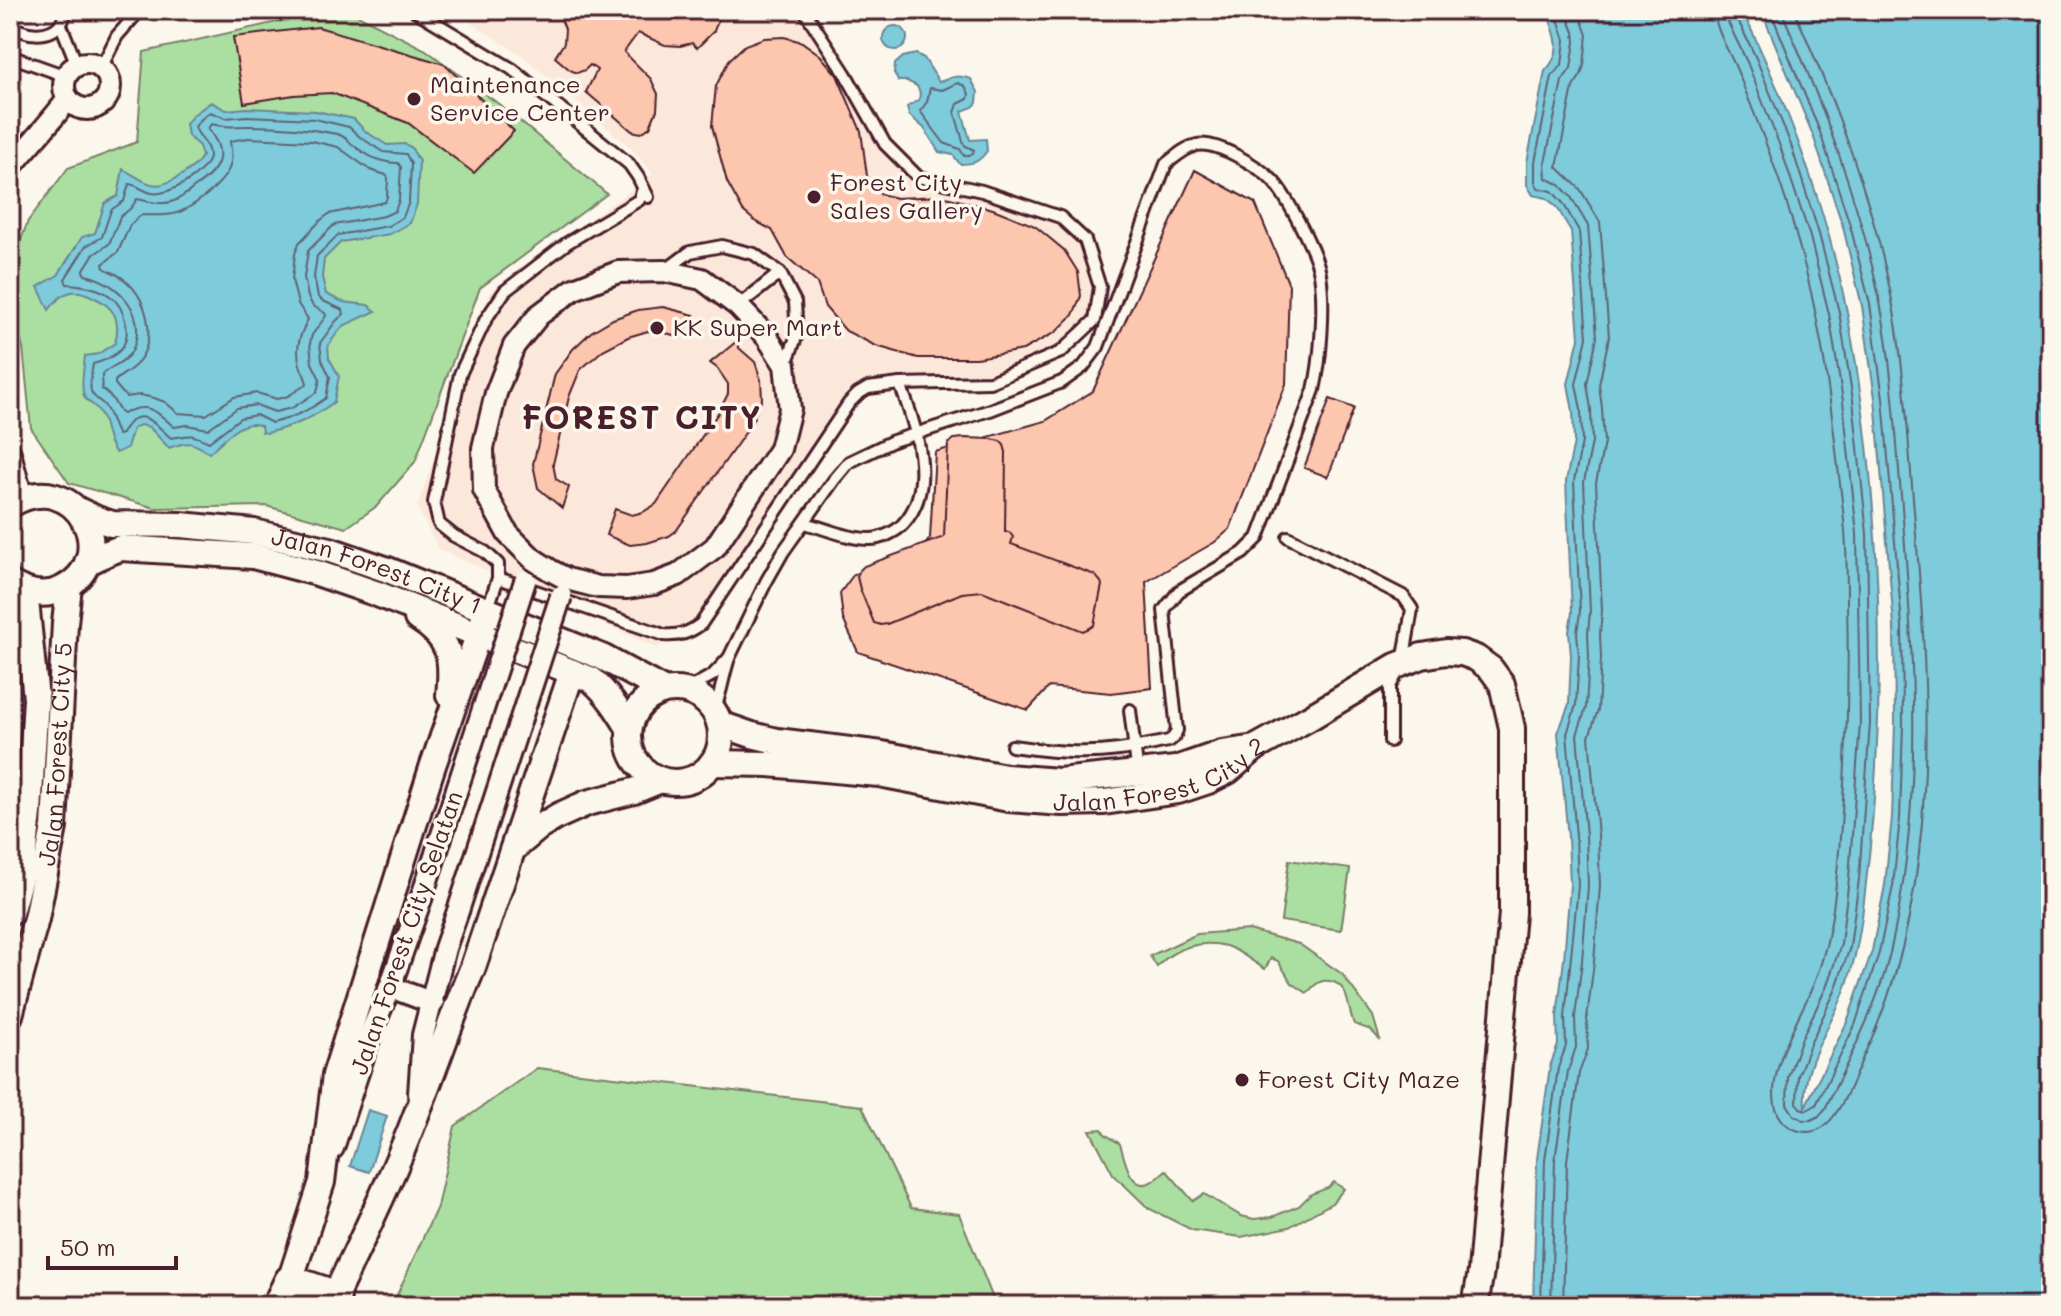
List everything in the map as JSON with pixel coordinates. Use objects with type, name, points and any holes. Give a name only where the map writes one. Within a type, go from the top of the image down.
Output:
[{"type":"main road","points":[[284,1293],[333,1301]]},
{"type":"street","points":[[89,63],[101,68],[110,87],[100,105],[87,109],[68,99],[65,92],[72,71],[89,63]]},
{"type":"street","points":[[10,168],[46,129],[68,99]]},
{"type":"street","points":[[664,271],[702,279],[738,306],[767,337],[785,365],[790,409],[780,449],[715,547],[678,575],[654,584],[627,588],[564,587],[550,570],[533,559],[508,534],[484,490],[483,448],[496,393],[514,346],[539,315],[574,289],[618,272],[664,271]]},
{"type":"street","points":[[10,453],[16,502]]},
{"type":"street","name":"Jalan Forest City 1","points":[[16,502],[36,494],[51,495],[112,524],[181,525],[254,532],[330,550],[487,610],[674,690]]},
{"type":"street","points":[[18,587],[40,594],[56,592],[80,576],[91,549],[85,521],[76,509]]},
{"type":"street","name":"Jalan Forest City 1","points":[[87,563],[121,548],[253,556],[375,593],[479,635]]},
{"type":"street","name":"Jalan Forest City Selatan","points":[[284,1293],[372,1030],[421,899],[533,559]]},
{"type":"street","name":"Jalan Forest City 5","points":[[10,1015],[36,919],[54,827],[69,586]]},
{"type":"street","name":"Jalan Forest City 5","points":[[10,913],[23,866],[24,813],[36,699],[18,587]]},
{"type":"street","name":"Jalan Forest City Selatan","points":[[333,1301],[418,1111],[423,1035],[445,948],[564,587]]},
{"type":"street","points":[[375,593],[431,627],[444,641],[451,658],[449,695],[432,768]]},
{"type":"street","points":[[322,1182],[335,1075],[432,768],[487,610]]},
{"type":"street","points":[[479,635],[592,680],[615,704],[629,728]]},
{"type":"street","name":"Jalan Forest City 2","points":[[513,849],[538,828],[568,811],[661,780],[684,781],[705,772],[712,763],[769,764],[879,774],[1009,799],[1090,802],[1222,753],[1255,748],[1403,663],[1446,652],[1476,658],[1491,669],[1502,684],[1512,728],[1512,913],[1481,1271],[1475,1306]]},
{"type":"street","points":[[418,1111],[473,967],[572,672]]},
{"type":"street","points":[[661,780],[649,774],[632,754],[629,728],[640,704],[650,696],[674,690]]},
{"type":"street","name":"Jalan Forest City 2","points":[[674,690],[705,700],[717,718],[752,735],[777,741],[882,754],[1006,777],[1140,785]]},
{"type":"street","points":[[712,763],[720,744],[717,718]]},
{"type":"street","points":[[390,987],[433,1003]]},
{"type":"lane","points":[[10,56],[72,71],[61,25],[67,10]]},
{"type":"lane","points":[[101,68],[117,36],[140,10]]},
{"type":"lane","points":[[414,10],[512,69],[629,164],[646,193],[567,243],[505,291],[486,319],[460,374],[434,502],[439,524],[454,536],[485,552],[498,564],[498,578],[487,610]]},
{"type":"lane","points":[[498,578],[664,635],[677,636],[691,632],[701,624],[858,394],[868,388],[900,384],[990,382],[1061,352],[1095,320],[1100,287],[1085,240],[1060,217],[982,191],[918,177],[885,144],[845,73],[804,10]]},
{"type":"lane","points":[[10,24],[18,31],[35,34],[47,33],[61,25]]},
{"type":"lane","points":[[717,718],[722,679],[729,658],[766,582],[849,462],[893,441],[1026,397],[1062,382],[1083,367],[1098,347],[1166,164],[1198,144],[1213,146],[1238,156],[1272,179],[1315,255],[1322,299],[1318,373],[1314,390],[1258,538],[1243,553],[1179,591],[1164,610],[1177,730],[1174,737],[1169,741],[1120,750],[1082,753],[1012,746]]},
{"type":"lane","points":[[690,241],[703,250]]},
{"type":"lane","points":[[664,271],[690,252],[722,246],[754,254],[780,273],[795,302],[797,335],[785,365]]},
{"type":"lane","points":[[738,306],[780,273]]},
{"type":"lane","points":[[804,523],[871,539],[900,528],[911,515],[919,501],[921,482],[918,433],[900,384]]},
{"type":"lane","points":[[1288,537],[1403,596],[1412,609],[1403,663],[1390,686],[1390,741]]},
{"type":"lane","points":[[674,690],[713,675],[729,658]]},
{"type":"lane","points":[[1130,710],[1140,785]]},
{"type":"shaded area","points":[[451,10],[801,10],[879,145],[913,181],[977,194],[1055,221],[1082,245],[1096,288],[1088,318],[1058,347],[988,378],[896,379],[866,385],[854,391],[698,621],[657,648],[438,549],[417,507],[491,291],[653,174],[632,149],[521,55]]},
{"type":"green space","points":[[330,10],[348,10],[426,50],[504,108],[607,194],[480,288],[415,462],[377,506],[346,528],[266,506],[155,508],[69,483],[31,428],[23,348],[10,308],[10,270],[28,221],[68,168],[137,142],[144,52]]},
{"type":"green space","points":[[1289,860],[1350,869],[1341,930],[1281,921]]},
{"type":"green space","points":[[1249,930],[1299,944],[1342,974],[1373,1016],[1380,1040],[1371,1030],[1354,1024],[1341,986],[1322,981],[1307,993],[1292,983],[1278,961],[1271,958],[1265,969],[1241,953],[1217,944],[1180,950],[1157,967],[1150,956],[1197,934]]},
{"type":"green space","points":[[537,1068],[862,1106],[911,1208],[959,1214],[996,1306],[392,1306],[437,1207],[455,1126]]},
{"type":"green space","points":[[1102,1129],[1120,1144],[1128,1171],[1137,1182],[1149,1183],[1166,1170],[1193,1201],[1204,1194],[1241,1216],[1254,1219],[1272,1217],[1299,1206],[1311,1194],[1328,1188],[1334,1182],[1344,1189],[1332,1203],[1289,1227],[1241,1237],[1192,1230],[1148,1208],[1113,1174],[1090,1130]]},
{"type":"water","points":[[1546,10],[1742,10],[1775,82],[1804,158],[1839,274],[1859,382],[1874,524],[1879,669],[1877,741],[1873,813],[1858,940],[1843,995],[1811,1063],[1805,1107],[1847,1022],[1872,951],[1885,885],[1892,817],[1894,626],[1875,398],[1862,306],[1843,227],[1813,135],[1761,10],[2051,10],[2051,1306],[1533,1306],[1537,1159],[1550,1066],[1558,1045],[1557,1016],[1570,885],[1558,733],[1569,704],[1572,612],[1566,481],[1574,442],[1568,384],[1579,338],[1571,231],[1558,209],[1547,198],[1533,195],[1527,185],[1527,162],[1545,71],[1556,49],[1555,34]]},
{"type":"water","points":[[895,26],[903,30],[907,38],[903,46],[895,50],[887,46],[883,38],[887,30]]},
{"type":"water","points":[[916,54],[924,58],[939,82],[955,77],[971,79],[978,92],[977,103],[962,111],[970,140],[986,139],[987,151],[976,162],[960,164],[953,155],[939,152],[924,128],[909,115],[907,107],[919,100],[920,93],[917,86],[898,81],[894,73],[895,64],[903,57]]},
{"type":"water","points":[[211,102],[226,110],[316,111],[354,119],[365,131],[387,145],[404,144],[411,147],[419,161],[417,204],[410,223],[390,234],[341,242],[324,259],[322,277],[326,294],[343,302],[368,305],[376,311],[343,326],[328,345],[329,358],[339,376],[334,402],[302,421],[267,433],[254,424],[240,427],[209,453],[190,443],[169,448],[149,427],[140,425],[133,429],[127,448],[116,453],[101,415],[85,398],[82,387],[85,356],[98,354],[115,343],[117,328],[114,315],[101,301],[78,292],[62,296],[49,310],[38,287],[58,275],[82,237],[95,233],[105,203],[118,196],[123,169],[146,182],[159,185],[173,180],[196,164],[202,156],[199,146],[188,136],[186,124]]},
{"type":"water","points":[[368,1110],[387,1116],[369,1172],[350,1166]]},
{"type":"building","points":[[553,10],[721,12],[714,31],[697,48],[692,43],[665,45],[638,33],[624,52],[651,79],[658,94],[657,110],[650,127],[641,133],[632,131],[586,92],[597,70],[590,65],[577,73],[555,57],[564,43],[565,29]]},
{"type":"building","name":"Maintenance Service Center","points":[[318,27],[444,64],[514,131],[474,173],[408,123],[332,93],[244,103],[233,37]]},
{"type":"building","name":"Forest City Sales Gallery","points":[[784,37],[802,42],[820,55],[837,75],[861,131],[867,176],[881,194],[896,198],[942,196],[993,209],[1035,226],[1064,250],[1078,272],[1081,296],[1073,315],[1056,332],[1023,350],[977,358],[918,358],[876,346],[846,331],[825,307],[817,283],[787,257],[772,230],[743,211],[727,182],[712,126],[716,86],[729,60],[745,45],[764,38]]},
{"type":"building","points":[[1195,170],[1255,203],[1289,285],[1286,384],[1230,529],[1215,542],[1146,582],[1152,688],[1111,693],[1049,687],[1028,710],[858,652],[843,619],[840,593],[854,574],[920,552],[930,538],[935,452],[1045,421],[1093,391]]},
{"type":"building","points":[[663,307],[694,315],[681,338],[648,331],[628,337],[603,350],[580,370],[569,397],[553,464],[556,479],[569,487],[562,508],[538,488],[533,464],[555,374],[573,349],[591,332],[613,319],[638,310]]},
{"type":"building","points":[[737,341],[739,348],[755,362],[761,380],[762,399],[750,426],[676,531],[647,543],[630,545],[606,535],[615,509],[632,515],[656,504],[718,413],[728,394],[728,384],[710,363]]},
{"type":"building","points":[[1330,399],[1354,408],[1328,477],[1304,468]]},
{"type":"building","points":[[954,439],[992,439],[1004,445],[1005,532],[1013,537],[1011,544],[1095,575],[1101,582],[1094,625],[1090,628],[1083,631],[982,591],[962,593],[887,624],[874,623],[860,589],[859,571],[864,566],[944,537],[948,444]]},
{"type":"place","name":"Maintenance Service Center","points":[[414,99]]},
{"type":"place","name":"Forest City Sales Gallery","points":[[814,197]]},
{"type":"place","name":"KK Super Mart","points":[[657,328]]},
{"type":"place","name":"Forest City Maze","points":[[1242,1080]]},
{"type":"district","name":"FOREST CITY","points":[[642,418]]}]
